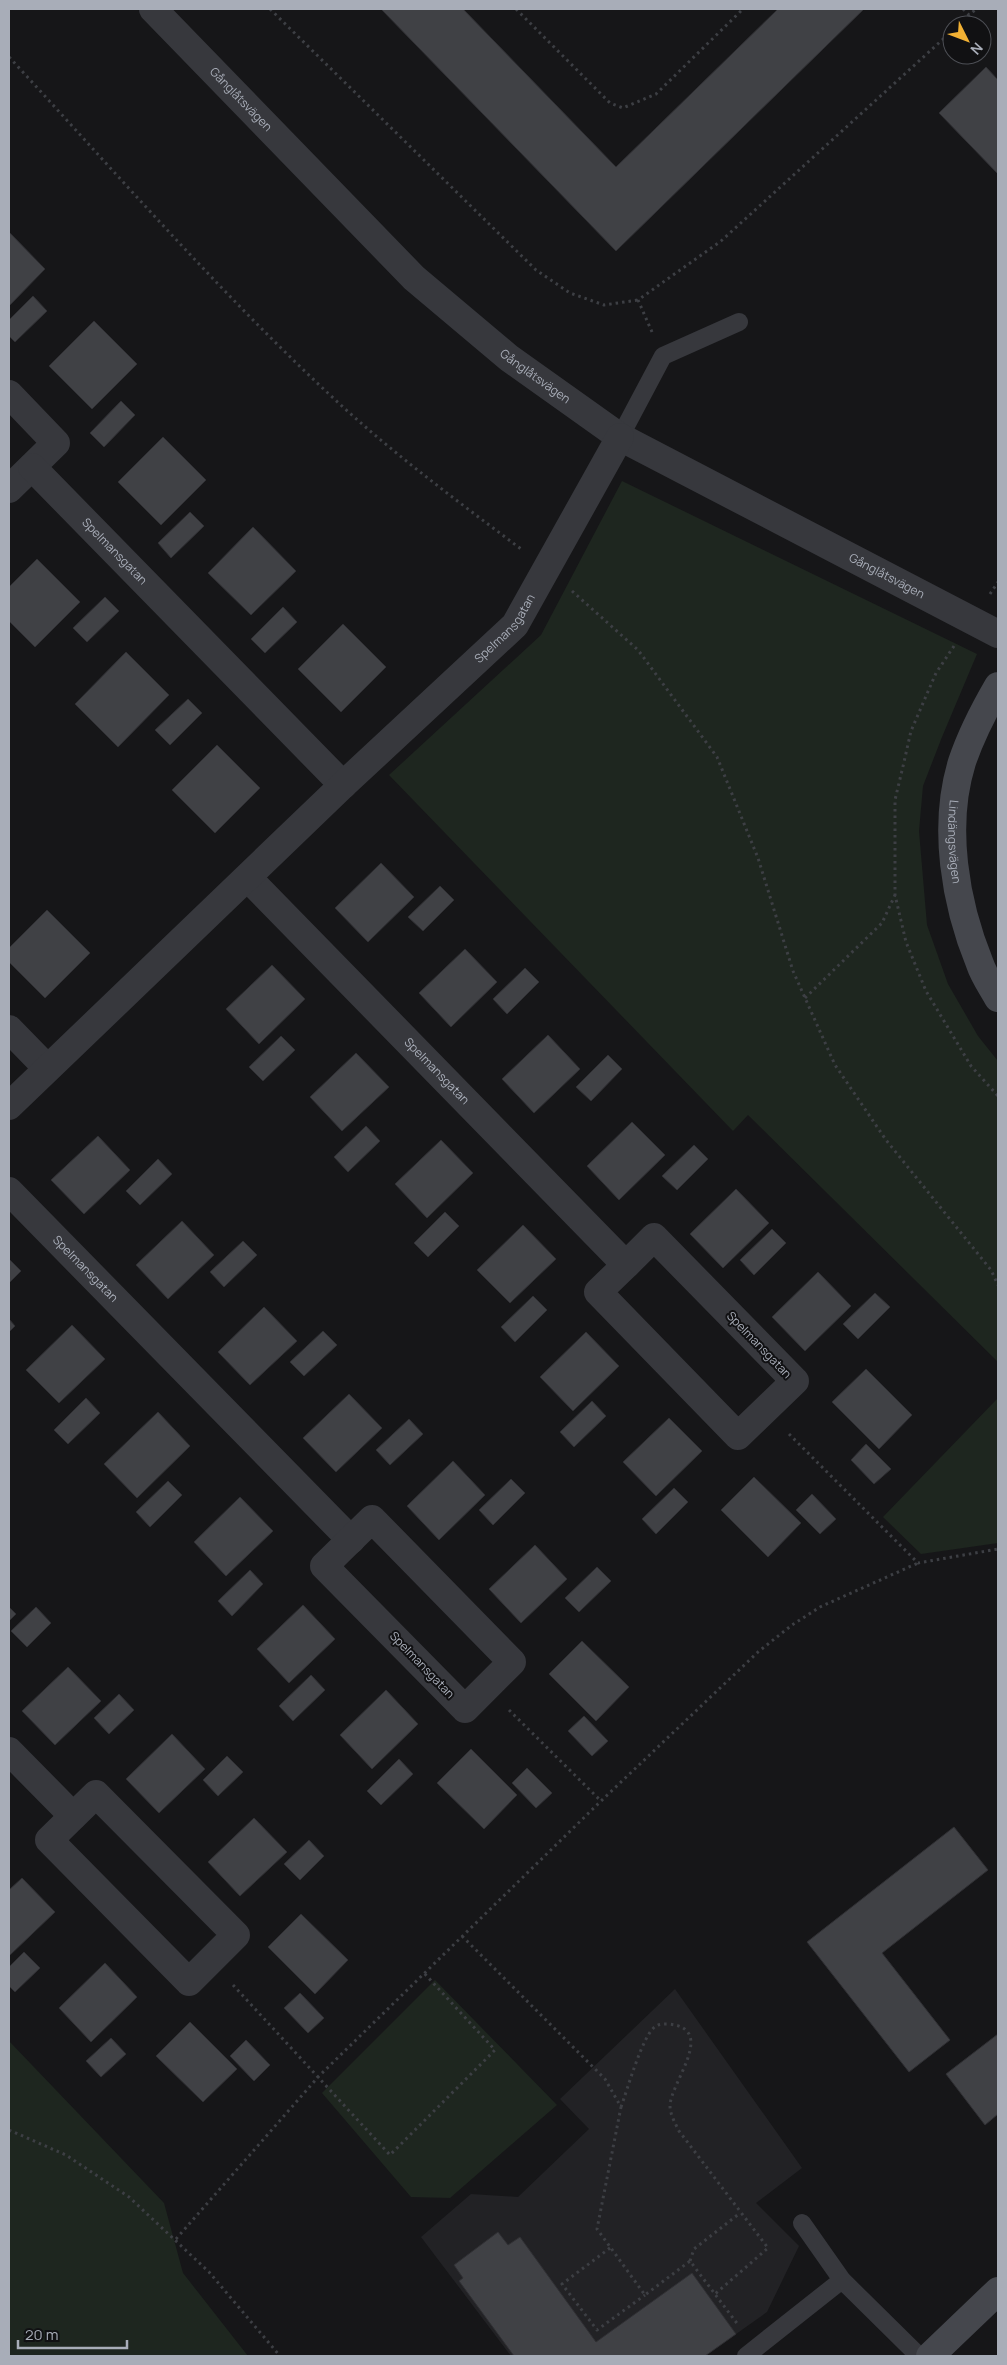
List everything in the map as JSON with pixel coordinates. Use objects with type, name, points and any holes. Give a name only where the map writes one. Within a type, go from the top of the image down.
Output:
[{"type":"street","name":"Gånglåtsvägen","points":[[153,9],[414,278],[509,358],[620,437],[998,634]]},
{"type":"street","points":[[9,394],[56,443],[9,489]]},
{"type":"street","name":"Spelmansgatan","points":[[9,1106],[343,785],[515,625],[620,437]]},
{"type":"street","name":"Spelmansgatan","points":[[32,467],[343,785]]},
{"type":"street","name":"Lindängsvägen","points":[[998,686],[980,716],[962,763],[953,814],[953,867],[964,919],[980,966],[998,998]]},
{"type":"street","name":"Spelmansgatan","points":[[248,878],[626,1265]]},
{"type":"street","points":[[9,1029],[47,1068]]},
{"type":"street","name":"Spelmansgatan","points":[[9,1191],[351,1540]]},
{"type":"street","name":"Spelmansgatan","points":[[654,1238],[794,1381],[738,1436],[598,1292],[626,1265],[654,1238]]},
{"type":"street","name":"Spelmansgatan","points":[[372,1519],[512,1662],[465,1709],[324,1566],[351,1540],[372,1519]]},
{"type":"street","points":[[9,1752],[73,1816]]},
{"type":"street","points":[[96,1794],[236,1935],[189,1982],[49,1840],[73,1816],[96,1794]]},
{"type":"street","points":[[930,2356],[998,2291]]},
{"type":"lane","points":[[620,437],[663,356],[739,322]]},
{"type":"lane","points":[[802,2222],[842,2280],[919,2356]]},
{"type":"lane","points":[[752,2352],[842,2280]]},
{"type":"path","points":[[270,9],[536,270],[570,293],[604,305],[638,300],[721,241],[942,40]]},
{"type":"path","points":[[516,9],[610,103],[624,108],[656,94],[743,9]]},
{"type":"path","points":[[963,9],[970,15],[976,9]]},
{"type":"path","points":[[638,300],[663,356]]},
{"type":"path","points":[[805,998],[882,923],[895,895]]},
{"type":"path","points":[[765,1410],[918,1563]]},
{"type":"path","points":[[176,2239],[319,2076],[601,1801],[758,1652],[792,1624],[820,1607],[918,1563],[998,1549]]},
{"type":"path","points":[[487,1687],[601,1801]]},
{"type":"path","points":[[462,1936],[604,2079],[621,2107]]},
{"type":"path","points":[[210,1960],[390,2155],[495,2050],[424,1973]]},
{"type":"path","points":[[645,2295],[597,2229],[621,2107],[646,2038],[655,2026],[662,2024],[681,2027],[688,2035],[692,2046],[688,2061],[673,2090],[670,2105],[672,2116],[679,2131],[768,2248],[715,2294]]},
{"type":"path","points":[[9,2130],[74,2161],[129,2197],[176,2239],[209,2272],[280,2356]]},
{"type":"path","points":[[610,2248],[562,2284],[598,2330],[690,2261],[694,2249],[740,2213]]},
{"type":"path","points":[[690,2261],[715,2294],[752,2352]]},
{"type":"shaded area","points":[[622,481],[977,654],[923,786],[919,831],[927,925],[948,984],[978,1036],[998,1061],[998,1362],[748,1115],[733,1131],[389,775],[541,635]]},
{"type":"shaded area","points":[[998,1398],[998,1543],[921,1554],[883,1517]]},
{"type":"shaded area","points":[[435,1980],[557,2105],[450,2198],[411,2197],[322,2093]]},
{"type":"shaded area","points":[[675,1989],[802,2168],[756,2203],[799,2246],[767,2312],[705,2356],[511,2356],[421,2237],[471,2194],[518,2197],[589,2129],[560,2099]]},
{"type":"shaded area","points":[[9,2041],[164,2203],[183,2273],[248,2356],[9,2356]]},
{"type":"building","points":[[381,9],[463,9],[616,167],[778,9],[864,9],[616,251]]},
{"type":"building","points":[[986,67],[998,80],[998,174],[939,113]]},
{"type":"building","points":[[9,232],[45,269],[9,306]]},
{"type":"building","points":[[33,296],[47,311],[15,342],[9,336],[9,320]]},
{"type":"building","points":[[94,321],[137,364],[92,409],[49,366]]},
{"type":"building","points":[[121,401],[135,415],[104,447],[90,433]]},
{"type":"building","points":[[163,437],[206,480],[161,525],[118,482]]},
{"type":"building","points":[[190,512],[204,526],[171,558],[158,543]]},
{"type":"building","points":[[253,527],[296,571],[251,615],[208,573]]},
{"type":"building","points":[[37,559],[80,602],[35,647],[9,621],[9,587]]},
{"type":"building","points":[[105,597],[119,611],[87,642],[73,628]]},
{"type":"building","points":[[283,607],[297,622],[265,653],[251,639]]},
{"type":"building","points":[[343,624],[386,667],[341,712],[298,669]]},
{"type":"building","points":[[126,652],[169,695],[118,747],[75,704]]},
{"type":"building","points":[[188,699],[202,713],[170,745],[155,730]]},
{"type":"building","points":[[217,745],[260,788],[215,833],[172,790]]},
{"type":"building","points":[[381,863],[414,897],[368,942],[335,908]]},
{"type":"building","points":[[440,886],[454,900],[423,931],[408,917]]},
{"type":"building","points":[[47,910],[90,953],[45,998],[9,962],[9,948]]},
{"type":"building","points":[[465,949],[497,982],[451,1027],[419,993]]},
{"type":"building","points":[[272,965],[305,999],[259,1044],[226,1009]]},
{"type":"building","points":[[525,968],[539,982],[507,1014],[493,999]]},
{"type":"building","points":[[548,1035],[580,1069],[534,1113],[502,1079]]},
{"type":"building","points":[[281,1036],[295,1050],[263,1081],[249,1067]]},
{"type":"building","points":[[356,1053],[389,1087],[342,1131],[310,1097]]},
{"type":"building","points":[[608,1055],[622,1069],[591,1101],[576,1087]]},
{"type":"building","points":[[632,1122],[665,1155],[619,1200],[587,1166]]},
{"type":"building","points":[[366,1126],[380,1141],[348,1172],[334,1157]]},
{"type":"building","points":[[98,1136],[130,1170],[84,1214],[51,1180]]},
{"type":"building","points":[[441,1140],[473,1173],[427,1218],[395,1184]]},
{"type":"building","points":[[694,1145],[708,1159],[677,1190],[662,1176]]},
{"type":"building","points":[[158,1159],[172,1174],[140,1205],[126,1191]]},
{"type":"building","points":[[736,1189],[769,1223],[723,1268],[690,1234]]},
{"type":"building","points":[[445,1212],[459,1226],[428,1257],[414,1243]]},
{"type":"building","points":[[182,1221],[214,1255],[168,1299],[136,1265]]},
{"type":"building","points":[[523,1225],[556,1259],[510,1303],[477,1270]]},
{"type":"building","points":[[772,1229],[786,1243],[754,1275],[740,1260]]},
{"type":"building","points":[[243,1241],[257,1255],[224,1287],[210,1272]]},
{"type":"building","points":[[9,1259],[21,1271],[9,1283]]},
{"type":"building","points":[[818,1272],[851,1306],[805,1351],[772,1317]]},
{"type":"building","points":[[875,1293],[890,1307],[858,1339],[843,1324]]},
{"type":"building","points":[[533,1296],[547,1310],[515,1342],[501,1327]]},
{"type":"building","points":[[264,1307],[297,1341],[250,1385],[218,1352]]},
{"type":"building","points":[[9,1319],[15,1326],[9,1332]]},
{"type":"building","points":[[72,1325],[105,1359],[59,1403],[26,1370]]},
{"type":"building","points":[[323,1331],[337,1345],[304,1376],[290,1362]]},
{"type":"building","points":[[586,1332],[619,1366],[573,1411],[540,1377]]},
{"type":"building","points":[[866,1369],[912,1415],[879,1449],[832,1402]]},
{"type":"building","points":[[349,1394],[382,1428],[336,1472],[303,1438]]},
{"type":"building","points":[[86,1398],[100,1413],[68,1444],[54,1430]]},
{"type":"building","points":[[592,1401],[606,1416],[574,1447],[560,1432]]},
{"type":"building","points":[[158,1412],[190,1446],[137,1498],[104,1464]]},
{"type":"building","points":[[669,1418],[702,1451],[656,1496],[623,1462]]},
{"type":"building","points":[[409,1419],[423,1434],[390,1465],[376,1450]]},
{"type":"building","points":[[866,1444],[891,1469],[874,1484],[851,1460]]},
{"type":"building","points":[[453,1461],[485,1495],[439,1540],[407,1506]]},
{"type":"building","points":[[754,1477],[801,1523],[768,1557],[721,1510]]},
{"type":"building","points":[[511,1479],[525,1493],[493,1525],[479,1510]]},
{"type":"building","points":[[168,1481],[182,1495],[150,1527],[136,1512]]},
{"type":"building","points":[[674,1488],[688,1502],[656,1534],[642,1519]]},
{"type":"building","points":[[812,1494],[836,1519],[820,1534],[796,1510]]},
{"type":"building","points":[[240,1497],[273,1531],[226,1576],[194,1542]]},
{"type":"building","points":[[535,1545],[567,1579],[521,1623],[489,1589]]},
{"type":"building","points":[[597,1567],[611,1581],[579,1612],[565,1598]]},
{"type":"building","points":[[250,1570],[263,1584],[232,1616],[218,1601]]},
{"type":"building","points":[[303,1605],[335,1639],[289,1683],[257,1649]]},
{"type":"building","points":[[9,1607],[16,1614],[9,1621]]},
{"type":"building","points":[[36,1607],[51,1623],[27,1647],[11,1631]]},
{"type":"building","points":[[582,1641],[629,1687],[596,1721],[549,1674]]},
{"type":"building","points":[[68,1667],[101,1701],[55,1745],[22,1711]]},
{"type":"building","points":[[311,1675],[325,1690],[293,1721],[279,1706]]},
{"type":"building","points":[[386,1690],[418,1724],[372,1769],[340,1735]]},
{"type":"building","points":[[119,1694],[134,1710],[109,1734],[94,1718]]},
{"type":"building","points":[[584,1716],[608,1741],[592,1756],[568,1731]]},
{"type":"building","points":[[172,1734],[205,1769],[159,1813],[126,1779]]},
{"type":"building","points":[[471,1749],[517,1795],[484,1829],[437,1783]]},
{"type":"building","points":[[227,1756],[243,1772],[218,1796],[203,1780]]},
{"type":"building","points":[[399,1759],[413,1774],[381,1805],[367,1791]]},
{"type":"building","points":[[527,1768],[552,1793],[536,1808],[512,1783]]},
{"type":"building","points":[[254,1818],[287,1852],[240,1896],[208,1862]]},
{"type":"building","points":[[954,1827],[988,1870],[882,1953],[950,2040],[909,2072],[807,1942]]},
{"type":"building","points":[[309,1840],[324,1856],[300,1880],[284,1864]]},
{"type":"building","points":[[22,1878],[55,1912],[9,1956],[9,1890]]},
{"type":"building","points":[[301,1914],[348,1960],[315,1994],[268,1947]]},
{"type":"building","points":[[24,1952],[40,1968],[15,1992],[9,1986],[9,1967]]},
{"type":"building","points":[[105,1963],[137,1997],[91,2042],[59,2008]]},
{"type":"building","points":[[300,1993],[324,2018],[308,2033],[284,2008]]},
{"type":"building","points":[[190,2022],[237,2069],[203,2102],[156,2056]]},
{"type":"building","points":[[998,2034],[998,2114],[985,2125],[946,2074]]},
{"type":"building","points":[[111,2038],[126,2054],[101,2077],[86,2061]]},
{"type":"building","points":[[246,2040],[270,2065],[254,2081],[230,2056]]},
{"type":"building","points":[[498,2232],[508,2245],[520,2237],[596,2342],[692,2273],[736,2334],[705,2356],[514,2356],[459,2281],[463,2278],[454,2265]]}]
